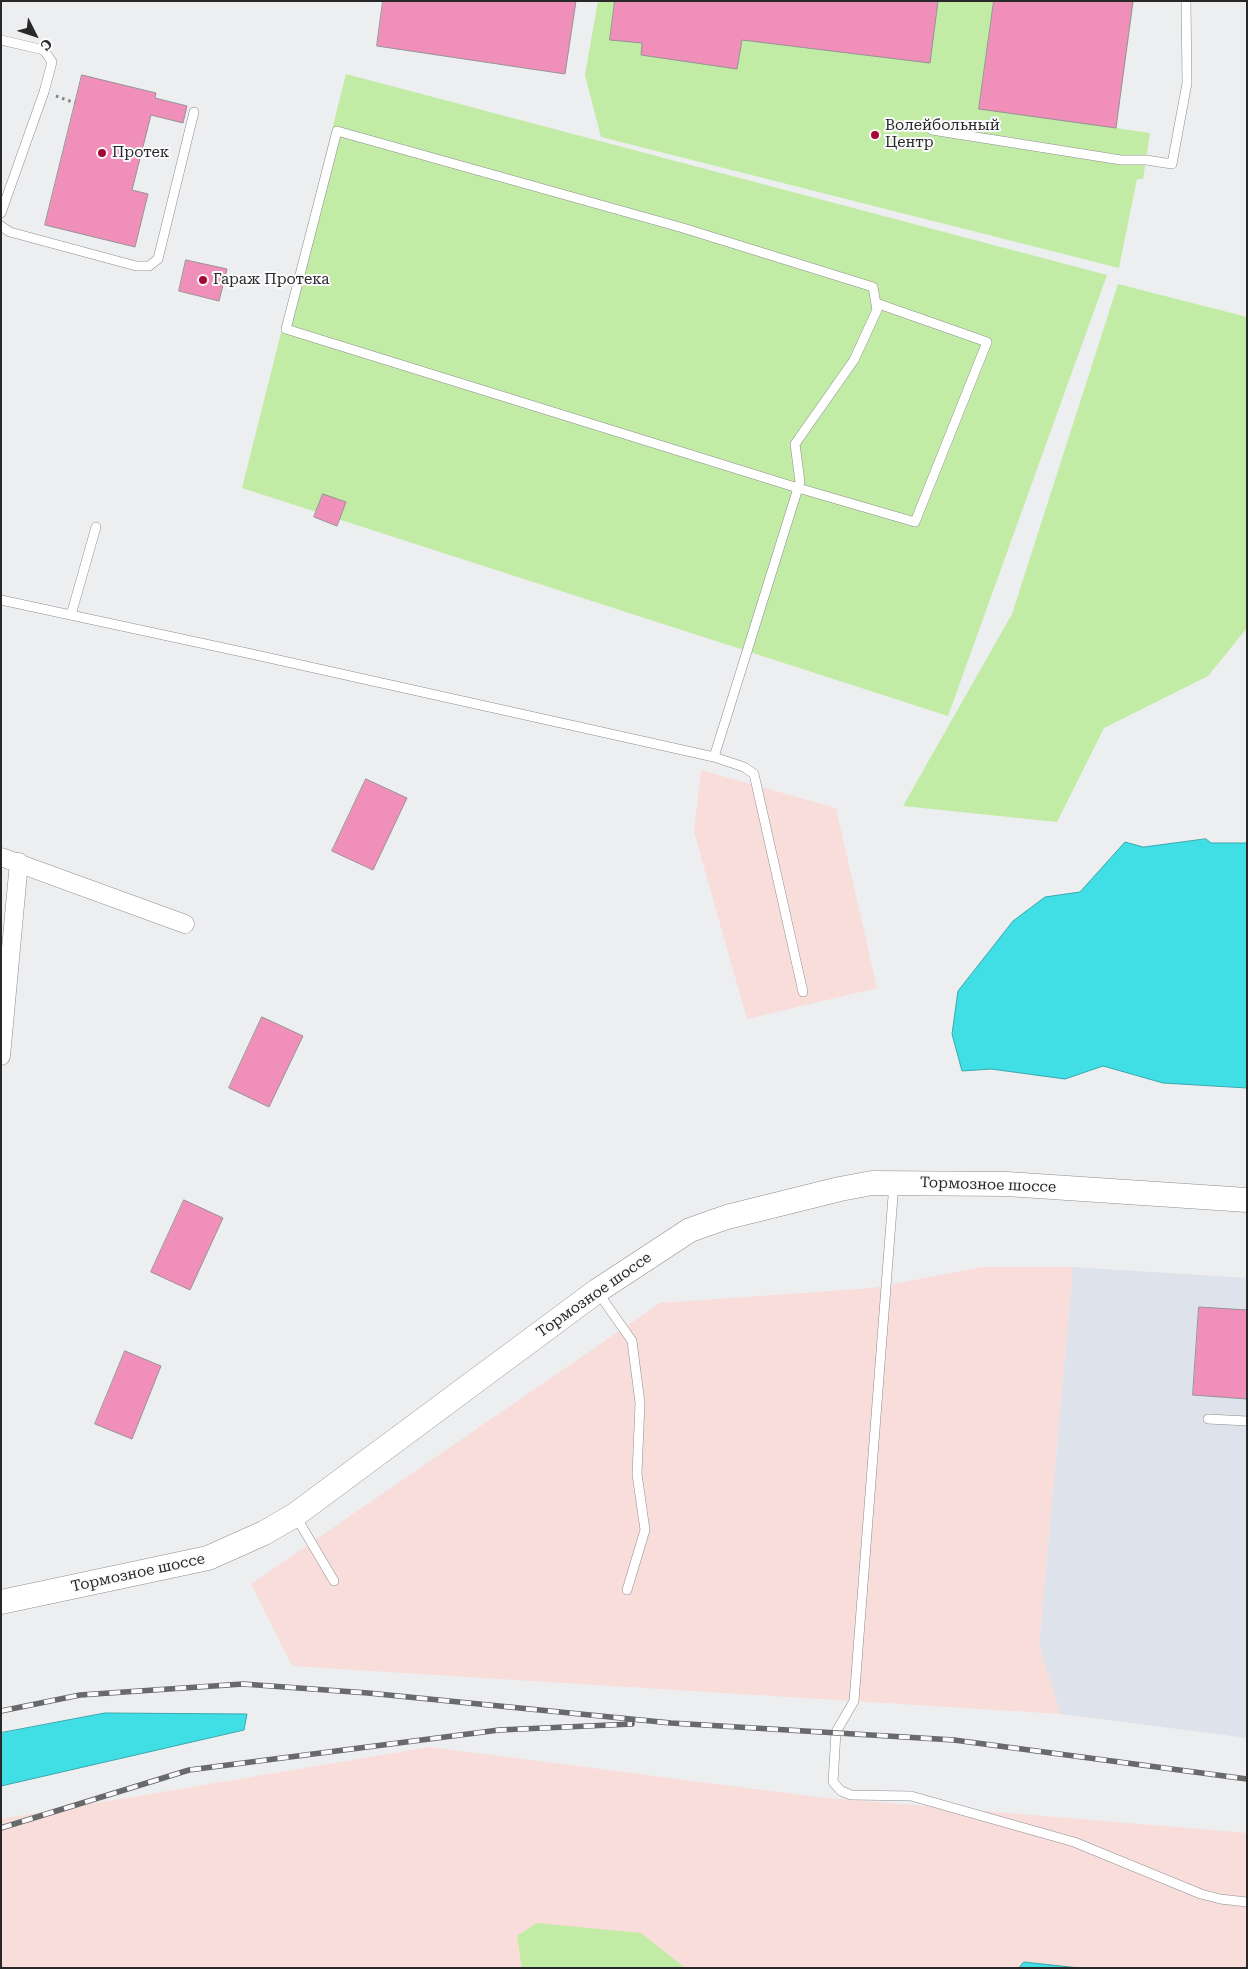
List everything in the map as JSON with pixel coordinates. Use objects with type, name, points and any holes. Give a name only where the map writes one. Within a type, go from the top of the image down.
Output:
[{"type":"street","points":[[1,857],[185,924]]},
{"type":"street","points":[[1,1056],[19,862]]},
{"type":"street","name":"Тормозное шоссе","points":[[1,1602],[208,1558],[264,1533],[295,1515],[597,1291],[690,1230],[727,1217],[840,1189],[894,1183],[1007,1184],[1247,1200]]},
{"type":"lane","points":[[932,130],[1121,160],[1146,160],[1172,164],[1187,83],[1186,1]]},
{"type":"lane","points":[[1,40],[44,50],[52,62],[44,92],[1,213]]},
{"type":"lane","points":[[1,226],[19,235],[136,266],[148,266],[158,259],[194,112]]},
{"type":"lane","points":[[714,757],[798,488],[800,482],[795,444],[854,360],[877,310],[873,287],[683,228],[337,132],[286,329],[798,488],[915,522],[987,342],[876,303]]},
{"type":"lane","points":[[71,615],[96,527]]},
{"type":"lane","points":[[1,600],[714,757],[744,767],[754,774],[803,992]]},
{"type":"lane","points":[[894,1183],[854,1701],[836,1732],[832,1782],[841,1791],[851,1795],[911,1796],[1065,1840],[1201,1894],[1220,1899],[1247,1902]]},
{"type":"lane","points":[[597,1291],[632,1342],[640,1403],[638,1474],[645,1530],[627,1590]]},
{"type":"lane","points":[[1208,1419],[1247,1421]]},
{"type":"lane","points":[[295,1515],[334,1581]]},
{"type":"path","points":[[44,92],[75,103]]},
{"type":"shaded area","points":[[701,770],[836,808],[877,988],[747,1019],[694,832]]},
{"type":"shaded area","points":[[982,1267],[1073,1267],[1039,1646],[1061,1714],[292,1666],[251,1584],[660,1303],[873,1288]]},
{"type":"shaded area","points":[[1073,1267],[1247,1278],[1247,1738],[1061,1714],[1039,1646]]},
{"type":"shaded area","points":[[430,1747],[817,1797],[1247,1833],[1247,1968],[1,1968],[1,1819]]},
{"type":"green space","name":"Волейбольный Центр","points":[[598,1],[1134,1],[1116,128],[1150,133],[1143,179],[1137,179],[1119,268],[601,137],[585,75]]},
{"type":"green space","points":[[346,74],[1107,275],[948,716],[242,488]]},
{"type":"green space","points":[[1118,284],[1247,317],[1247,628],[1208,676],[1104,728],[1057,822],[903,806],[1012,614]]},
{"type":"green space","points":[[537,1923],[641,1933],[685,1968],[522,1968],[517,1936]]},
{"type":"water","points":[[1206,839],[1211,843],[1247,843],[1247,1088],[1163,1083],[1103,1066],[1065,1079],[991,1069],[962,1071],[952,1034],[958,991],[1013,921],[1045,897],[1080,892],[1125,842],[1143,847]]},
{"type":"water","points":[[105,1713],[247,1714],[244,1730],[1,1786],[1,1733]]},
{"type":"water","points":[[1024,1962],[1079,1968],[1019,1968]]},
{"type":"building","points":[[383,1],[576,1],[565,74],[377,46]]},
{"type":"building","points":[[615,1],[938,1],[930,63],[742,40],[737,69],[641,55],[642,43],[610,40]]},
{"type":"building","points":[[994,1],[1133,1],[1116,128],[979,109]]},
{"type":"building","name":"Протек","points":[[82,75],[156,93],[155,98],[187,106],[183,123],[151,115],[132,190],[148,194],[135,247],[45,225]]},
{"type":"building","name":"Гараж Протека","points":[[186,260],[227,269],[219,301],[179,291]]},
{"type":"building","points":[[323,494],[346,502],[337,526],[314,517]]},
{"type":"building","points":[[366,779],[407,798],[373,870],[332,851]]},
{"type":"building","points":[[262,1017],[303,1036],[269,1107],[229,1088]]},
{"type":"building","points":[[184,1200],[223,1218],[190,1290],[151,1272]]},
{"type":"building","points":[[1199,1307],[1247,1310],[1247,1399],[1193,1395]]},
{"type":"building","points":[[125,1351],[161,1366],[132,1439],[95,1424]]},
{"type":"railway","points":[[1,1711],[80,1695],[243,1684],[368,1693],[671,1723],[954,1740],[1247,1779]]},
{"type":"railway","points":[[1,1828],[189,1770],[499,1730],[632,1724]]},
{"type":"place","name":"Волейбольный Центр","points":[[875,135]]},
{"type":"place","name":"Протек","points":[[102,153]]},
{"type":"place","name":"Гараж Протека","points":[[203,280]]}]
